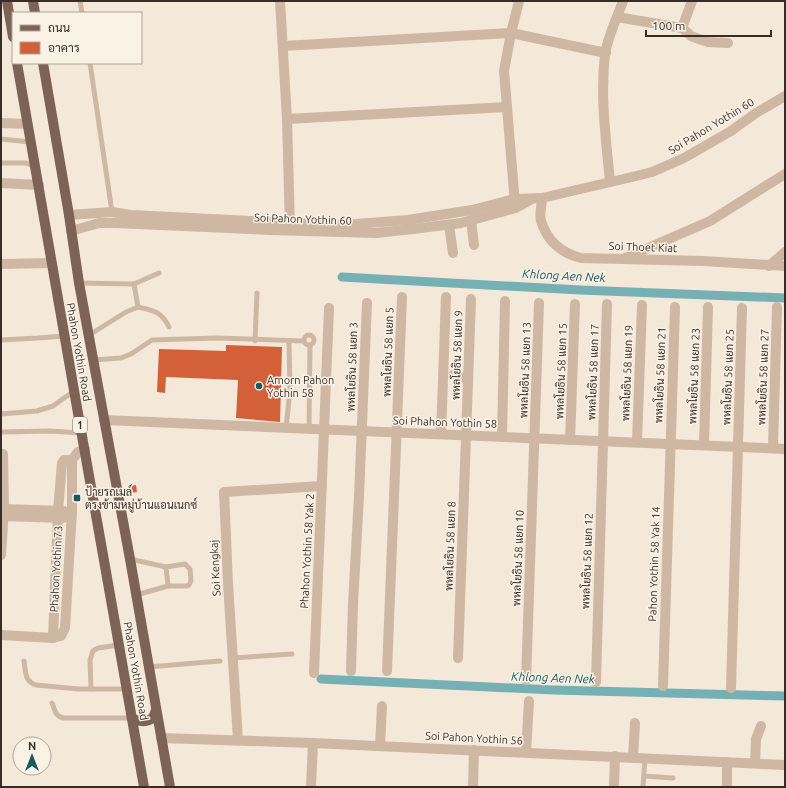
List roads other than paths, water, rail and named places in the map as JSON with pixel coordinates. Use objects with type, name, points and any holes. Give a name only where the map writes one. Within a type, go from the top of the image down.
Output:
[{"type":"main road","points":[[7,1],[12,31]]},
{"type":"main road","points":[[32,1],[35,12]]},
{"type":"main road","name":"Phahon Yothin Road","points":[[17,64],[144,787]]},
{"type":"main road","name":"Phahon Yothin Road","points":[[43,64],[69,214],[78,283],[130,559],[135,595],[170,787]]},
{"type":"main road","points":[[132,718],[145,722],[153,718],[156,710]]},
{"type":"street","points":[[280,1],[287,119],[290,227]]},
{"type":"street","points":[[515,203],[504,71],[519,1]]},
{"type":"street","points":[[610,182],[602,100],[606,53],[622,1]]},
{"type":"street","points":[[682,28],[692,1]]},
{"type":"street","points":[[617,17],[682,28],[691,36],[699,40],[728,43]]},
{"type":"street","points":[[283,46],[511,33],[606,53]]},
{"type":"street","name":"Soi Pahon Yothin 60","points":[[290,227],[408,220],[537,199],[652,172],[684,158],[785,96]]},
{"type":"street","points":[[287,119],[507,107]]},
{"type":"street","points":[[1,123],[28,124]]},
{"type":"street","points":[[623,258],[710,221],[785,174]]},
{"type":"street","points":[[1,183],[39,185]]},
{"type":"street","name":"Soi Thoet Kiat","points":[[537,199],[541,220],[550,239],[564,252],[581,258],[703,261],[785,266]]},
{"type":"street","name":"Soi Pahon Yothin 60","points":[[69,214],[112,212],[132,215],[376,233],[449,225],[471,220],[515,203]]},
{"type":"street","points":[[471,220],[474,245]]},
{"type":"street","name":"Soi Pahon Yothin 60","points":[[71,231],[99,223],[271,226]]},
{"type":"street","points":[[449,225],[453,253]]},
{"type":"street","points":[[769,266],[785,252]]},
{"type":"street","points":[[1,264],[51,263]]},
{"type":"street","points":[[441,434],[446,296]]},
{"type":"street","name":"พหลโยธิน 58 แยก 5","points":[[387,671],[402,297]]},
{"type":"street","name":"พหลโยธิน 58 แยก 9","points":[[466,435],[471,299]]},
{"type":"street","points":[[502,437],[505,301]]},
{"type":"street","name":"พหลโยธิน 58 แยก 3","points":[[351,671],[352,604],[362,431],[367,304]]},
{"type":"street","name":"พหลโยธิน 58 แยก 13","points":[[535,438],[539,304]]},
{"type":"street","name":"พหลโยธิน 58 แยก 15","points":[[570,440],[575,304]]},
{"type":"street","name":"พหลโยธิน 58 แยก 17","points":[[603,441],[607,304]]},
{"type":"street","name":"พหลโยธิน 58 แยก 19","points":[[637,442],[642,305]]},
{"type":"street","name":"พหลโยธิน 58 แยก 21","points":[[670,444],[675,307]]},
{"type":"street","name":"พหลโยธิน 58 แยก 23","points":[[704,445],[708,307]]},
{"type":"street","name":"พหลโยธิน 58 แยก 27","points":[[773,448],[777,307]]},
{"type":"street","name":"Phahon Yothin 58 Yak 2","points":[[314,673],[329,308]]},
{"type":"street","name":"พหลโยธิน 58 แยก 25","points":[[731,688],[742,308]]},
{"type":"street","points":[[453,375],[468,378]]},
{"type":"street","name":"Soi Phahon Yothin 58","points":[[104,420],[785,449]]},
{"type":"street","name":"พหลโยธิน 58 แยก 8","points":[[458,658],[466,435]]},
{"type":"street","name":"พหลโยธิน 58 แยก 10","points":[[526,680],[535,438]]},
{"type":"street","name":"พหลโยธิน 58 แยก 12","points":[[596,682],[603,441]]},
{"type":"street","name":"Pahon Yothin 58 Yak 14","points":[[663,686],[670,444]]},
{"type":"street","points":[[1,635],[53,638],[58,514],[62,463],[64,460],[72,460],[78,452],[85,449]]},
{"type":"street","points":[[1,555],[3,454]]},
{"type":"street","name":"Phahon Yothin 73","points":[[53,638],[61,636],[65,628],[71,515],[72,460]]},
{"type":"street","name":"Soi Kengkaj","points":[[238,740],[224,492],[322,486]]},
{"type":"street","points":[[3,507],[71,515]]},
{"type":"street","points":[[526,752],[529,701]]},
{"type":"street","points":[[380,746],[382,706]]},
{"type":"street","points":[[633,758],[634,723]]},
{"type":"street","points":[[755,764],[756,739],[761,726]]},
{"type":"street","name":"Soi Pahon Yothin 56","points":[[161,738],[526,752],[785,765]]},
{"type":"street","points":[[311,787],[313,743]]},
{"type":"street","points":[[473,787],[474,750]]},
{"type":"street","points":[[614,787],[615,756]]},
{"type":"street","points":[[726,787],[727,762]]},
{"type":"lane","points":[[80,1],[82,12]]},
{"type":"lane","points":[[90,64],[112,212]]},
{"type":"lane","points":[[1,139],[30,142]]},
{"type":"lane","points":[[1,163],[26,163],[35,167]]},
{"type":"lane","points":[[78,283],[134,284],[159,274]]},
{"type":"lane","points":[[134,284],[138,308]]},
{"type":"lane","points":[[255,340],[257,292]]},
{"type":"lane","points":[[88,335],[126,312],[138,308],[159,313],[169,327]]},
{"type":"lane","points":[[1,340],[64,336]]},
{"type":"lane","points":[[304,342],[305,337],[307,336],[312,336],[314,338],[314,343],[310,345],[308,429]]},
{"type":"lane","points":[[93,360],[121,358],[152,340],[217,338],[304,342],[307,345],[310,345]]},
{"type":"lane","points":[[286,428],[290,391],[290,342]]},
{"type":"lane","points":[[1,414],[37,411],[53,406],[74,391]]},
{"type":"lane","points":[[1,432],[50,431],[81,433]]},
{"type":"lane","points":[[130,559],[166,567],[185,564],[190,569],[191,581],[187,586],[168,586],[135,595]]},
{"type":"lane","points":[[166,567],[168,586]]},
{"type":"lane","points":[[91,689],[90,660],[93,651],[98,648],[119,645]]},
{"type":"lane","points":[[233,658],[292,654]]},
{"type":"lane","points":[[24,661],[27,680],[36,685],[91,689],[127,689]]},
{"type":"lane","points":[[148,667],[220,661]]},
{"type":"lane","points":[[52,703],[58,717],[63,718],[132,718]]},
{"type":"lane","points":[[643,787],[644,758]]},
{"type":"lane","points":[[644,776],[673,778]]},
{"type":"waterway","name":"Khlong Aen Nek","points":[[342,277],[580,290],[785,298]]},
{"type":"waterway","name":"Khlong Aen Nek","points":[[321,679],[553,690],[785,696]]},
{"type":"place","name":"Amorn Pahon Yothin 58","points":[[259,386]]},
{"type":"place","name":"ป้ายรถเมล์ ตรงข้ามหมู่บ้านแอนเนกซ์","points":[[77,498]]}]
